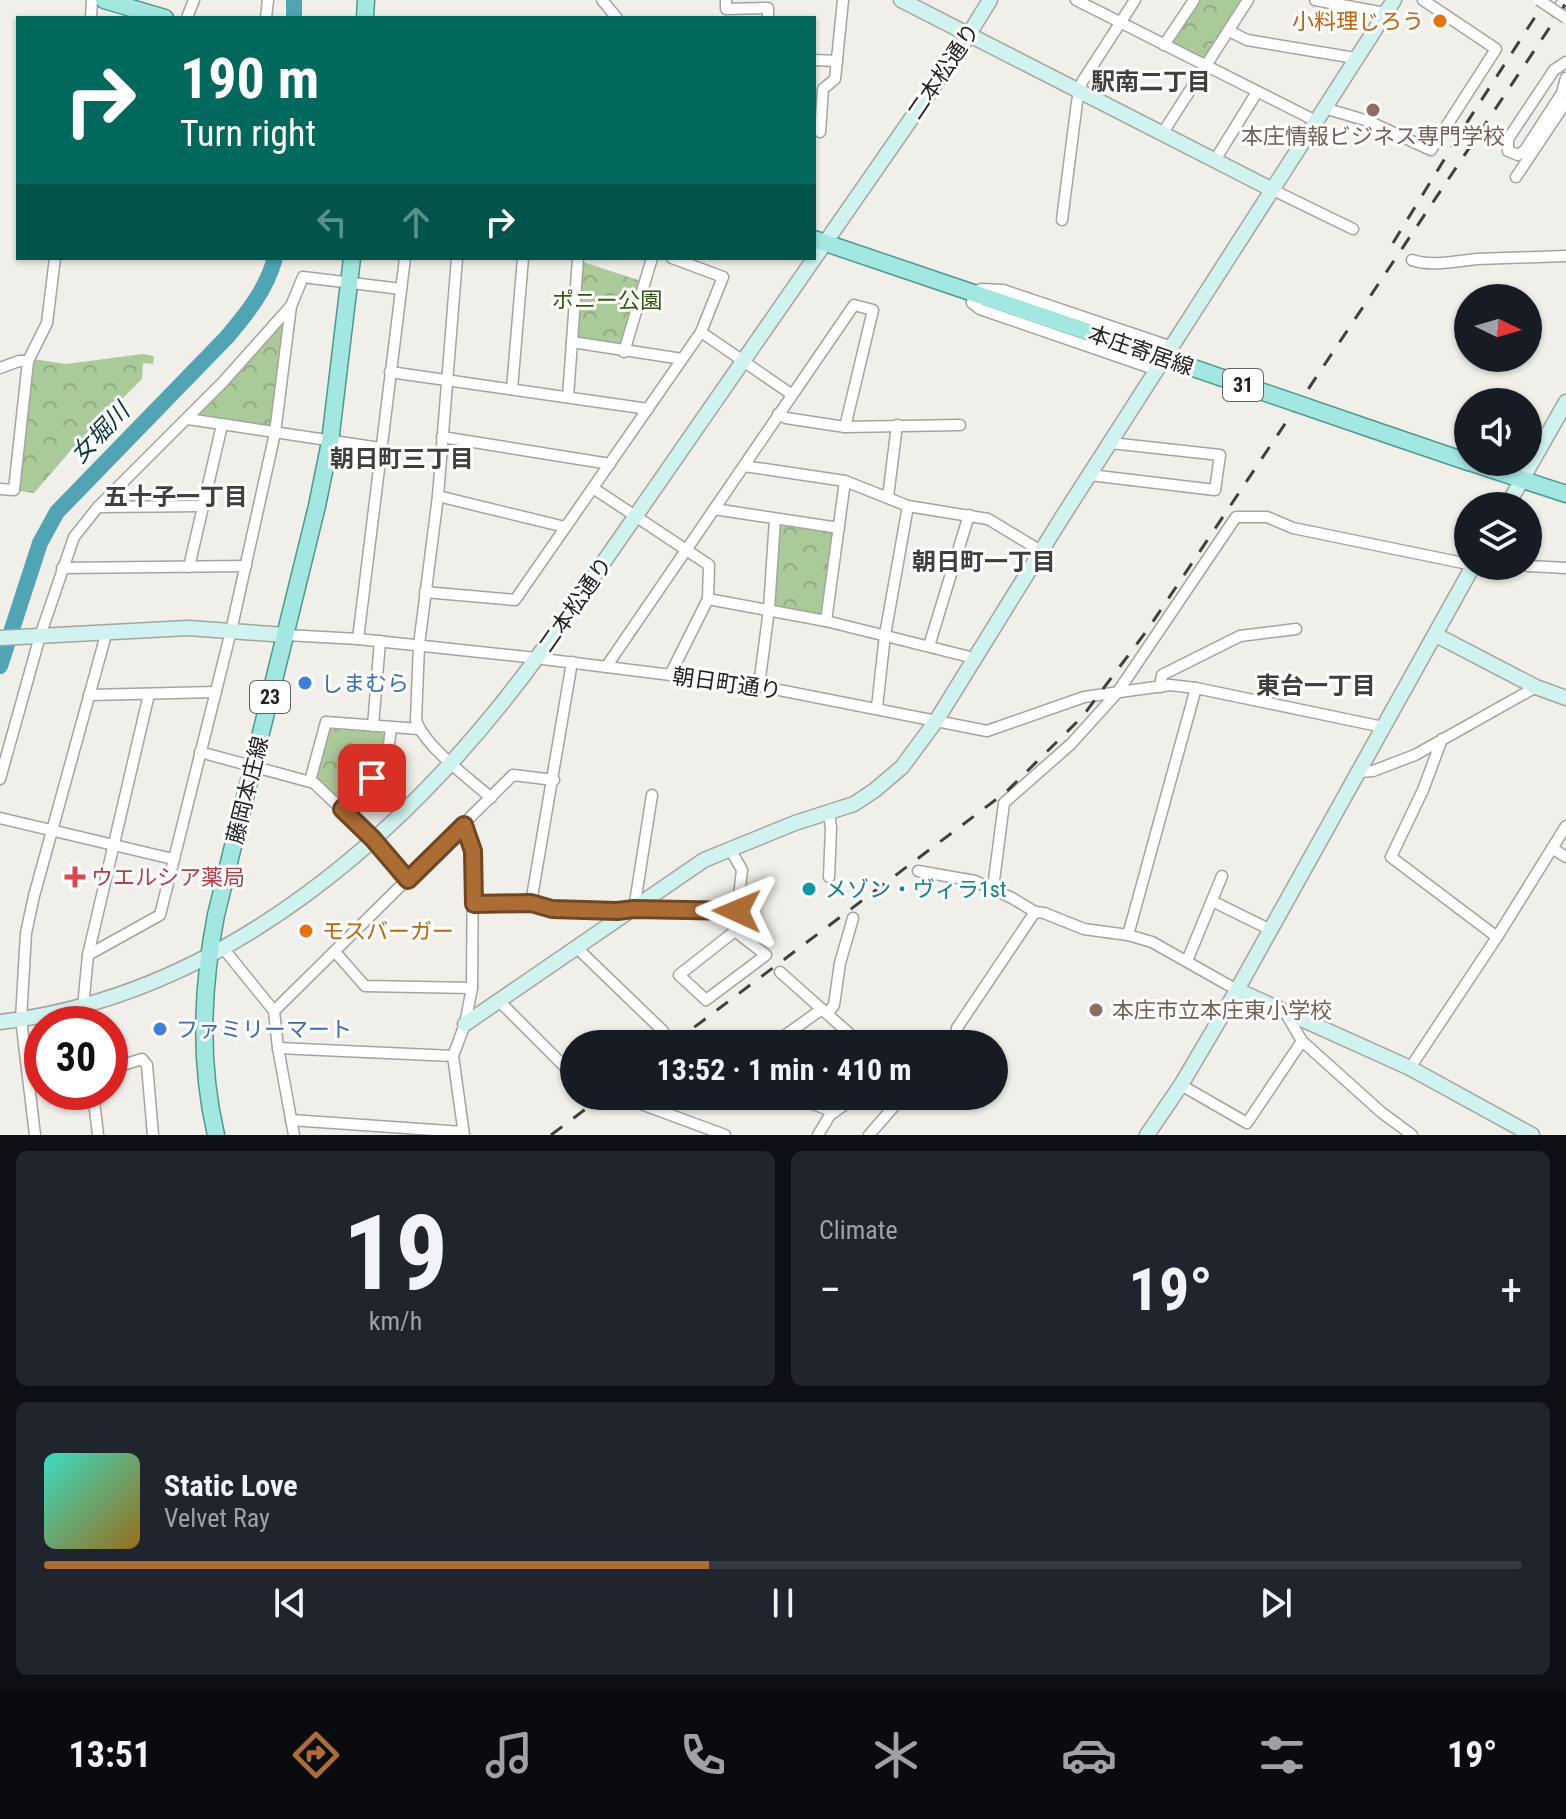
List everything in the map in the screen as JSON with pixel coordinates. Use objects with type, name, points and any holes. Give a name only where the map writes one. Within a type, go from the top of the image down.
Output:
[{"type":"main road","points":[[104,0],[158,16]]},
{"type":"main road","name":"本庄寄居線","points":[[820,241],[1454,457]]},
{"type":"main road","name":"藤岡本庄線","points":[[215,1132],[205,1054],[208,957],[317,506],[330,442],[352,260]]},
{"type":"main road","name":"本庄寄居線","points":[[1509,476],[1566,494]]},
{"type":"street","points":[[188,15],[194,0]]},
{"type":"street","points":[[602,0],[615,16]]},
{"type":"street","points":[[820,132],[823,89],[835,79],[843,0]]},
{"type":"street","points":[[901,0],[1353,229]]},
{"type":"street","name":"二本松通り","points":[[820,241],[969,35],[990,0]]},
{"type":"street","points":[[1076,0],[1257,92],[1320,115],[1368,121],[1431,150],[1496,49],[1423,0]]},
{"type":"street","points":[[1062,220],[1082,82],[1135,0]]},
{"type":"street","points":[[1164,45],[1194,0]]},
{"type":"street","points":[[1162,134],[1248,0]]},
{"type":"street","points":[[1315,0],[1385,13]]},
{"type":"street","points":[[465,1024],[704,860],[854,804],[902,767],[936,721],[1041,551],[1394,0]]},
{"type":"street","points":[[1539,0],[1561,15],[1564,0]]},
{"type":"street","points":[[728,9],[768,8],[768,16]]},
{"type":"street","points":[[1229,31],[1247,40],[1355,58]]},
{"type":"street","points":[[816,60],[837,61]]},
{"type":"street","points":[[1566,62],[1554,70],[1508,139],[1508,151],[1518,155],[1525,150],[1562,93],[1566,78]]},
{"type":"street","points":[[1215,160],[1257,92]]},
{"type":"street","points":[[1516,177],[1566,102]]},
{"type":"street","points":[[1412,260],[1463,262],[1566,256]]},
{"type":"street","points":[[0,489],[14,490],[28,359],[47,323],[55,260]]},
{"type":"street","points":[[358,639],[405,260]]},
{"type":"street","points":[[457,260],[438,496],[419,645],[416,720],[419,729],[450,762],[491,798]]},
{"type":"street","points":[[512,389],[523,260]]},
{"type":"street","points":[[568,397],[578,260]]},
{"type":"street","points":[[624,352],[651,260]]},
{"type":"street","points":[[425,592],[515,600],[701,332],[723,277],[677,260]]},
{"type":"street","name":"二本松通り","points":[[86,1006],[147,985],[208,957],[292,905],[373,839],[450,762],[480,730],[537,658],[742,361],[808,260]]},
{"type":"street","points":[[88,955],[160,915],[246,566],[275,433],[291,306],[303,277],[401,289]]},
{"type":"street","points":[[1157,370],[980,309],[972,303],[973,293],[989,288],[1003,290],[1172,347]]},
{"type":"street","points":[[606,667],[854,305],[873,310],[845,427]]},
{"type":"street","points":[[0,779],[38,636],[74,537],[98,507],[188,419],[291,306]]},
{"type":"street","points":[[701,332],[791,394]]},
{"type":"street","points":[[572,342],[682,359]]},
{"type":"street","points":[[0,368],[28,359]]},
{"type":"street","points":[[390,372],[648,409]]},
{"type":"street","points":[[1515,492],[1566,402]]},
{"type":"street","points":[[778,414],[786,418],[845,427],[960,425]]},
{"type":"street","points":[[188,419],[380,448]]},
{"type":"street","points":[[189,567],[222,425]]},
{"type":"street","points":[[888,497],[897,425]]},
{"type":"street","points":[[442,437],[610,464]]},
{"type":"street","points":[[1090,475],[1215,490],[1220,455],[1111,443]]},
{"type":"street","points":[[744,466],[845,481],[908,506],[988,519],[1041,551]]},
{"type":"street","points":[[826,621],[845,481]]},
{"type":"street","points":[[593,488],[709,565],[708,599],[670,675]]},
{"type":"street","points":[[438,496],[565,527]]},
{"type":"street","points":[[98,507],[203,506]]},
{"type":"street","points":[[877,707],[885,635],[908,506]]},
{"type":"street","points":[[714,509],[839,528]]},
{"type":"street","points":[[929,646],[969,515]]},
{"type":"street","points":[[993,888],[1004,803],[1071,744],[1117,693],[1236,517],[1267,517],[1293,528],[1454,562]]},
{"type":"street","points":[[759,686],[769,609],[775,519]]},
{"type":"street","points":[[62,568],[246,566]]},
{"type":"street","points":[[1542,567],[1566,568]]},
{"type":"street","points":[[1147,1135],[1181,1085],[1237,990],[1465,580]]},
{"type":"street","points":[[708,599],[826,621],[974,658]]},
{"type":"street","points":[[0,638],[188,628],[286,635]]},
{"type":"street","points":[[1160,687],[1162,675],[1240,636],[1296,629]]},
{"type":"street","points":[[35,1135],[21,1019],[26,933],[51,830],[107,631]]},
{"type":"street","name":"朝日町通り","points":[[286,635],[419,645],[759,686],[987,731],[1077,699],[1160,687],[1196,688],[1383,727]]},
{"type":"street","points":[[1436,635],[1536,687],[1566,698]]},
{"type":"street","points":[[373,726],[380,641]]},
{"type":"street","points":[[531,903],[572,662]]},
{"type":"street","points":[[1358,772],[1373,771],[1415,755],[1536,687]]},
{"type":"street","points":[[1128,935],[1196,688]]},
{"type":"street","points":[[89,695],[216,692]]},
{"type":"street","points":[[83,1006],[88,955],[149,694]]},
{"type":"street","points":[[310,781],[326,722],[419,729]]},
{"type":"street","points":[[342,809],[387,762],[391,728]]},
{"type":"street","points":[[1442,739],[1423,790],[1391,857],[1497,937]]},
{"type":"street","points":[[200,752],[310,781],[373,839],[408,880]]},
{"type":"street","points":[[274,1011],[513,775],[554,780]]},
{"type":"street","points":[[634,909],[652,795]]},
{"type":"street","points":[[829,812],[829,877]]},
{"type":"street","points":[[0,818],[173,859]]},
{"type":"street","points":[[291,1120],[359,1129],[464,1134],[453,1056],[465,1024],[472,988],[473,851],[464,825]]},
{"type":"street","points":[[1410,1068],[1566,826]]},
{"type":"street","points":[[1552,848],[1566,857]]},
{"type":"street","points":[[730,849],[742,870],[735,931],[679,975],[706,1000],[766,955],[735,931]]},
{"type":"street","points":[[918,871],[975,881],[1035,912],[1084,929],[1152,942],[1237,990],[1410,1068],[1532,1135]]},
{"type":"street","points":[[1187,961],[1222,876]]},
{"type":"street","points":[[1212,901],[1271,930]]},
{"type":"street","points":[[474,904],[531,903],[552,909],[617,911],[737,911]]},
{"type":"street","points":[[957,1030],[1035,912]]},
{"type":"street","points":[[795,1030],[834,1005],[840,963],[853,918]]},
{"type":"street","points":[[223,948],[274,1011],[294,1135]]},
{"type":"street","points":[[577,948],[662,1030]]},
{"type":"street","points":[[336,953],[365,986],[472,988]]},
{"type":"street","points":[[780,972],[846,1030]]},
{"type":"street","points":[[499,1001],[560,1062]]},
{"type":"street","points":[[1285,1012],[1302,1041],[1381,1112],[1412,1135]]},
{"type":"street","name":"二本松通り","points":[[0,1022],[24,1018]]},
{"type":"street","points":[[1181,1085],[1247,1123],[1302,1041]]},
{"type":"street","points":[[278,1048],[453,1056]]},
{"type":"street","points":[[128,1063],[142,1059],[147,1065],[153,1135]]},
{"type":"street","points":[[95,1110],[98,1135]]},
{"type":"street","points":[[657,1110],[725,1135]]},
{"type":"street","points":[[829,1110],[834,1112]]},
{"type":"street","points":[[818,1135],[837,1110]]},
{"type":"street","points":[[874,1133],[892,1110]]},
{"type":"green space","points":[[1197,0],[1244,0],[1204,61],[1170,45]]},
{"type":"green space","name":"ポニー公園","points":[[583,262],[641,281],[624,343],[620,346],[576,337]]},
{"type":"green space","points":[[280,326],[285,327],[274,423],[270,426],[203,418],[198,414],[244,368]]},
{"type":"green space","points":[[143,354],[154,356],[153,364],[143,363],[142,379],[72,449],[34,493],[19,491],[33,359],[66,364]]},
{"type":"green space","points":[[780,524],[835,534],[822,613],[818,616],[778,607],[774,603]]},
{"type":"green space","points":[[330,726],[382,731],[384,735],[383,760],[344,801],[339,801],[316,781]]},
{"type":"waterway","name":"女堀川","points":[[294,0],[294,16]]},
{"type":"waterway","name":"女堀川","points":[[0,666],[40,543],[57,512],[227,337],[261,290],[274,260]]},
{"type":"railway","points":[[1393,243],[1546,0]]},
{"type":"railway","points":[[691,1030],[1006,792],[1082,717],[1148,629],[1566,3]]},
{"type":"railway","points":[[551,1135],[584,1110]]},
{"type":"place","name":"小料理じろう","points":[[1440,21]]},
{"type":"place","name":"本庄情報ビジネス専門学校","points":[[1373,110]]},
{"type":"place","name":"しまむら","points":[[305,683]]},
{"type":"place","name":"ウエルシア薬局","points":[[75,877]]},
{"type":"place","name":"メゾン・ヴィラ1st","points":[[809,889]]},
{"type":"place","name":"モスバーガー","points":[[306,931]]},
{"type":"place","name":"本庄市立本庄東小学校","points":[[1096,1010]]},
{"type":"place","name":"ファミリーマート","points":[[160,1029]]},
{"type":"district","name":"駅南二丁目","points":[[1151,82]]},
{"type":"district","name":"朝日町三丁目","points":[[402,459]]},
{"type":"district","name":"五十子一丁目","points":[[176,497]]},
{"type":"district","name":"朝日町一丁目","points":[[984,562]]},
{"type":"district","name":"東台一丁目","points":[[1316,686]]},
{"type":"route","points":[[372,778],[342,809],[408,880],[464,825],[473,851],[474,904],[531,903],[552,909],[617,911],[737,911]]}]
